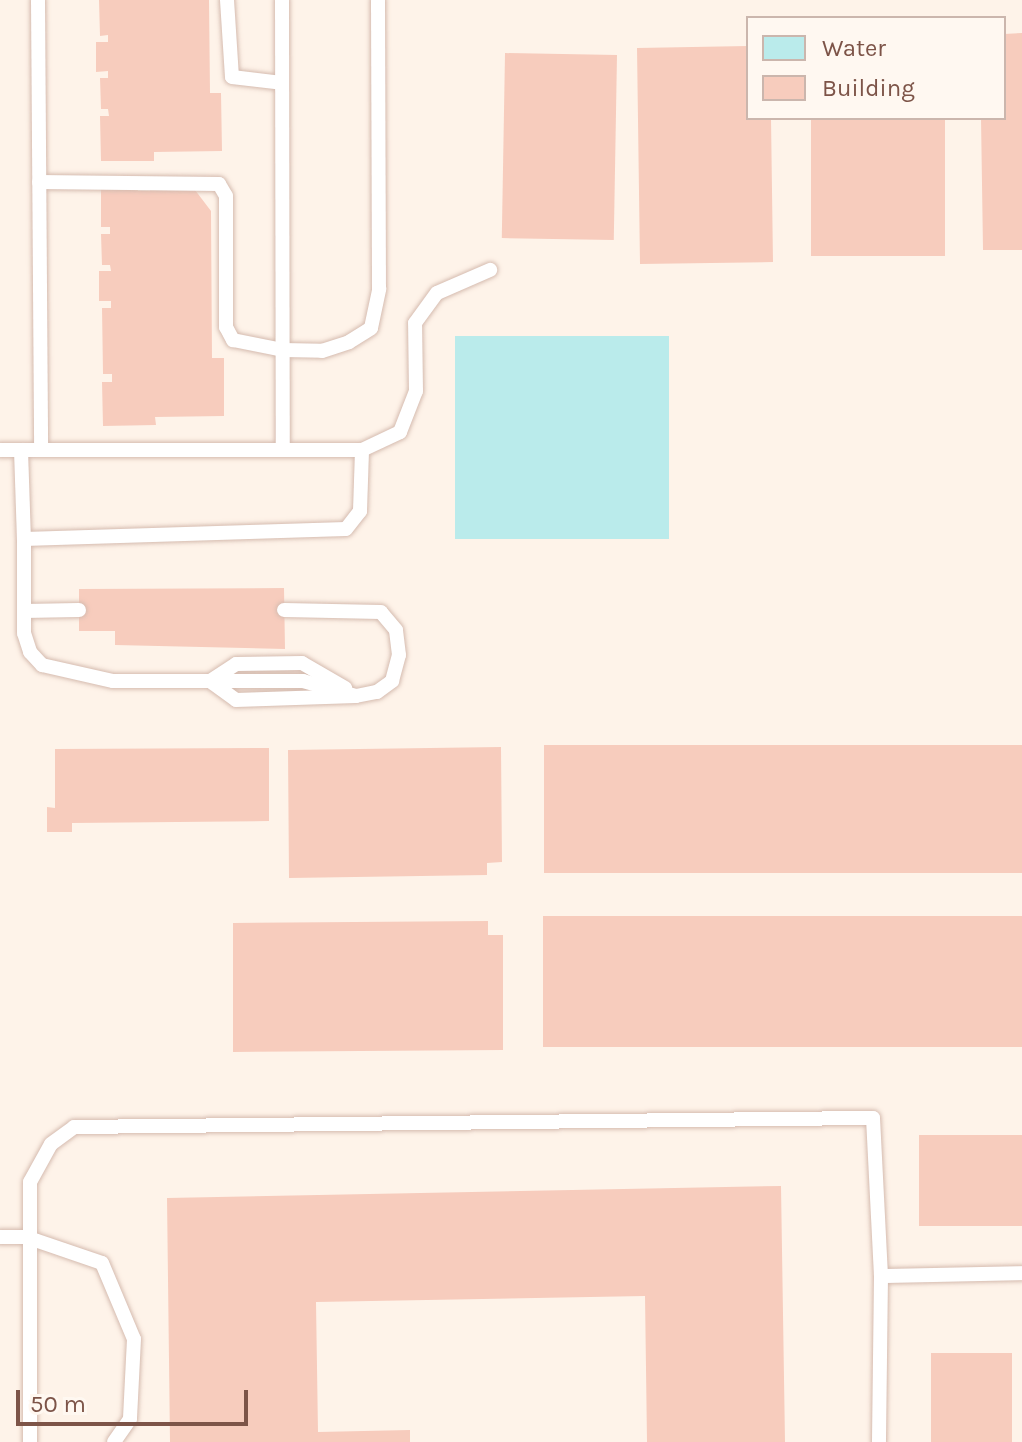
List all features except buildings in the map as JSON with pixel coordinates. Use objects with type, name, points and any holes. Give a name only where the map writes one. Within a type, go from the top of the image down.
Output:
[{"type":"lane","points":[[38,0],[41,450]]},
{"type":"lane","points":[[227,0],[232,77],[282,83]]},
{"type":"lane","points":[[282,0],[283,450]]},
{"type":"lane","points":[[39,182],[219,184],[226,196],[226,327],[233,340],[244,346],[322,351],[371,328],[379,289],[378,0]]},
{"type":"lane","points":[[0,450],[362,450],[400,432],[416,391],[415,323],[437,293],[490,270]]},
{"type":"lane","points":[[21,450],[24,611],[30,652],[42,665],[59,672],[113,681],[303,681],[356,696],[377,692],[392,681],[399,655],[391,620],[370,609],[284,610]]},
{"type":"lane","points":[[24,539],[346,529],[360,511],[362,450]]},
{"type":"lane","points":[[24,611],[79,610]]},
{"type":"lane","points":[[30,1442],[26,1237],[30,1182],[51,1144],[74,1127],[873,1118],[881,1276],[879,1442]]},
{"type":"lane","points":[[0,1237],[26,1237],[102,1263],[134,1339],[130,1419],[114,1442]]},
{"type":"lane","points":[[881,1276],[1022,1273]]},
{"type":"water","points":[[455,336],[669,336],[669,539],[455,539]]}]
